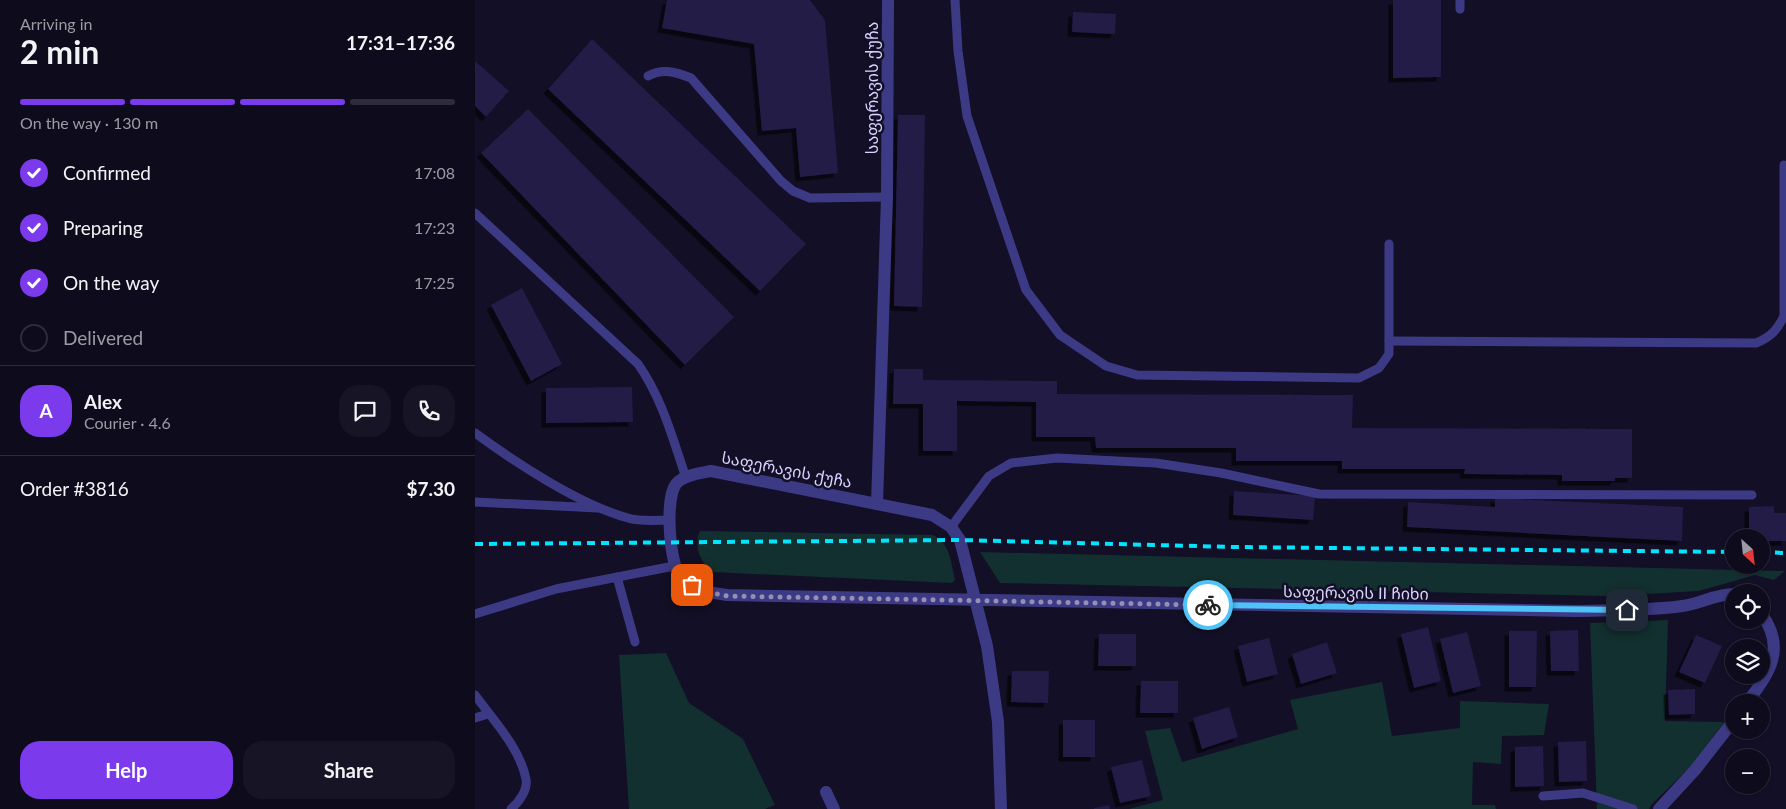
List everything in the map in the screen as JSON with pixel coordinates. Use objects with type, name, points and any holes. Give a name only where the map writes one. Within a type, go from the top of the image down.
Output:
[{"type":"street","name":"საფერავის ქუჩა","points":[[686,478],[711,470],[877,504],[887,197],[888,0]]},
{"type":"street","points":[[686,478],[676,484],[673,493],[670,542],[674,566],[681,578],[707,592],[727,596],[976,602]]},
{"type":"street","points":[[877,504],[932,515],[951,527],[960,540],[976,602],[995,693],[1001,809]]},
{"type":"street","name":"საფერავის II ჩიხი","points":[[976,602],[1575,611],[1644,610],[1684,606],[1725,594]]},
{"type":"street","points":[[1753,694],[1772,668],[1776,651],[1774,636],[1770,629]]},
{"type":"street","points":[[1659,809],[1695,770],[1725,732]]},
{"type":"street","points":[[826,792],[834,809]]},
{"type":"lane","points":[[955,0],[958,51],[967,116],[1026,290],[1060,335],[1106,366],[1137,374],[1156,375],[1359,378],[1379,368],[1389,354],[1389,244]]},
{"type":"lane","points":[[648,76],[658,71],[675,72],[691,78],[781,181],[793,192],[810,198],[887,197]]},
{"type":"lane","points":[[1389,341],[1756,343],[1769,338],[1777,329],[1784,316],[1784,165]]},
{"type":"lane","points":[[475,213],[638,364],[651,382],[661,405],[686,478]]},
{"type":"lane","points":[[475,433],[561,488],[600,508],[631,519],[670,520]]},
{"type":"lane","points":[[951,527],[989,476],[1011,463],[1057,458],[1156,463],[1221,473],[1319,494],[1752,494]]},
{"type":"lane","points":[[475,502],[600,508]]},
{"type":"lane","points":[[475,614],[555,590],[674,566]]},
{"type":"lane","points":[[617,577],[635,642]]},
{"type":"lane","points":[[475,695],[517,754],[526,780],[521,800],[511,809]]},
{"type":"lane","points":[[475,718],[488,714]]},
{"type":"lane","points":[[1543,796],[1583,793],[1633,809]]},
{"type":"green space","points":[[700,531],[932,535],[943,542],[946,547],[955,580],[952,583],[712,572],[699,554],[697,542]]},
{"type":"green space","points":[[980,552],[1725,570],[1725,574],[1770,574],[1770,571],[1785,571],[1774,580],[1755,575],[1699,591],[1610,596],[1000,583]]},
{"type":"green space","points":[[1668,620],[1665,721],[1724,722],[1691,766],[1649,809],[1597,809],[1590,623]]},
{"type":"green space","points":[[666,653],[689,703],[743,739],[775,805],[765,809],[629,809],[619,655]]},
{"type":"green space","points":[[1382,682],[1392,736],[1460,728],[1460,701],[1549,704],[1544,735],[1502,736],[1501,764],[1473,762],[1472,805],[1495,805],[1496,809],[1129,809],[1163,800],[1145,731],[1170,728],[1182,762],[1298,729],[1290,700]]},
{"type":"building","points":[[667,0],[810,0],[825,20],[838,173],[800,177],[796,128],[762,131],[754,44],[662,28]]},
{"type":"building","points":[[1393,0],[1441,0],[1441,77],[1393,78]]},
{"type":"building","points":[[1073,12],[1116,14],[1115,34],[1072,32]]},
{"type":"building","points":[[592,39],[806,244],[760,291],[548,89]]},
{"type":"building","points":[[475,61],[509,91],[486,117],[475,106]]},
{"type":"building","points":[[528,109],[734,317],[685,365],[481,153]]},
{"type":"building","points":[[898,115],[925,115],[922,307],[894,306]]},
{"type":"building","points":[[522,288],[562,364],[531,381],[491,305]]},
{"type":"building","points":[[894,369],[923,369],[923,380],[1057,381],[1057,394],[1353,395],[1352,428],[1632,429],[1632,478],[1615,478],[1615,481],[1562,481],[1562,475],[1464,474],[1465,469],[1342,469],[1342,461],[1236,461],[1236,448],[1096,448],[1095,437],[1036,437],[1036,402],[957,401],[957,451],[923,451],[923,404],[893,404]]},
{"type":"building","points":[[632,387],[633,422],[546,423],[546,388]]},
{"type":"building","points":[[1234,491],[1315,496],[1313,520],[1233,515]]},
{"type":"building","points":[[1495,498],[1683,507],[1682,541],[1407,527],[1408,502],[1495,507]]},
{"type":"building","points":[[1774,506],[1774,513],[1786,513],[1786,541],[1770,541],[1770,529],[1749,529],[1749,507]]},
{"type":"building","points":[[1428,627],[1441,681],[1414,688],[1401,634]]},
{"type":"building","points":[[1578,630],[1579,671],[1551,671],[1550,631]]},
{"type":"building","points":[[1509,631],[1537,631],[1536,687],[1509,687]]},
{"type":"building","points":[[1467,632],[1481,686],[1453,693],[1440,639]]},
{"type":"building","points":[[1099,634],[1136,634],[1136,666],[1098,666]]},
{"type":"building","points":[[1696,635],[1722,646],[1705,683],[1679,672]]},
{"type":"building","points":[[1269,638],[1278,674],[1247,682],[1238,646]]},
{"type":"building","points":[[1327,642],[1337,673],[1301,684],[1292,654]]},
{"type":"building","points":[[1012,671],[1049,671],[1048,703],[1011,702]]},
{"type":"building","points":[[1141,681],[1178,681],[1178,713],[1140,713]]},
{"type":"building","points":[[1695,689],[1695,714],[1669,715],[1668,690]]},
{"type":"building","points":[[1229,707],[1238,737],[1202,749],[1193,718]]},
{"type":"building","points":[[1063,720],[1095,720],[1095,757],[1063,757]]},
{"type":"building","points":[[1586,741],[1587,781],[1559,782],[1558,742]]},
{"type":"building","points":[[1543,746],[1544,786],[1515,787],[1515,747]]},
{"type":"building","points":[[1142,760],[1151,796],[1120,803],[1111,767]]},
{"type":"building","points":[[1109,805],[1110,809],[1094,809],[1094,808]]},
{"type":"railway","points":[[475,544],[960,540],[1233,547],[1725,552]]},
{"type":"railway","points":[[1770,552],[1786,553]]},
{"type":"way so far","points":[[692,585],[707,592],[727,596],[1208,605]]},
{"type":"route","points":[[1208,605],[1376,609],[1627,610]]}]
